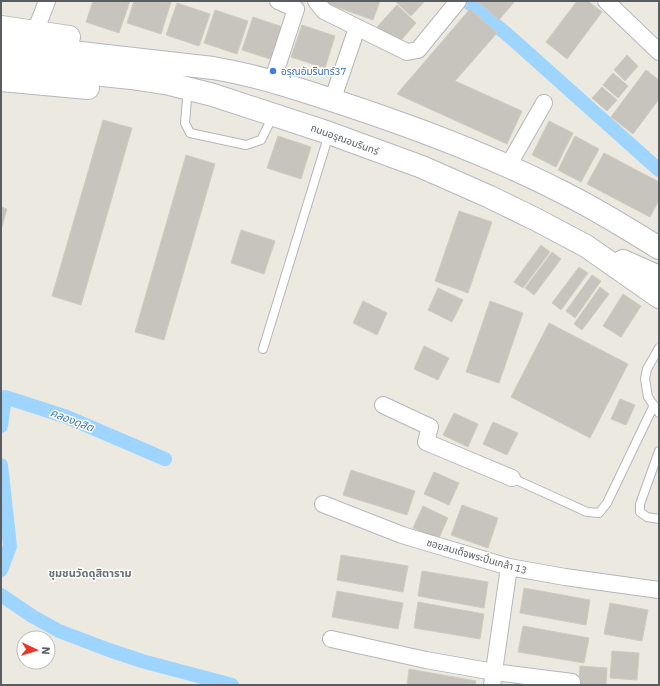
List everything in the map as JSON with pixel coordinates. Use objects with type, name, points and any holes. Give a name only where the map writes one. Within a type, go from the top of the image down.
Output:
[{"type":"main road","points":[[1,27],[168,51],[190,56],[332,101],[449,141],[508,166],[562,192],[659,248]]},
{"type":"main road","points":[[6,60],[213,68],[242,73]]},
{"type":"main road","points":[[6,60],[187,99],[268,113]]},
{"type":"main road","name":"ถนนอรุณอมรินทร์","points":[[6,60],[170,84],[213,95],[329,133],[422,167],[490,197],[586,246],[659,297]]},
{"type":"main road","points":[[586,246],[659,276]]},
{"type":"street","points":[[35,32],[47,1]]},
{"type":"street","points":[[272,82],[296,9],[278,1]]},
{"type":"street","points":[[316,1],[324,11],[407,52],[418,50],[457,2]]},
{"type":"street","points":[[606,1],[659,52]]},
{"type":"street","points":[[332,101],[358,28]]},
{"type":"street","points":[[508,166],[544,103]]},
{"type":"street","points":[[382,405],[430,427],[426,442],[512,478]]},
{"type":"street","name":"ซอยสมเด็จพระปิ่นเกล้า 13","points":[[323,504],[402,534],[509,567],[565,577],[659,590]]},
{"type":"street","points":[[493,678],[509,567]]},
{"type":"street","points":[[331,639],[426,660],[493,678],[572,682]]},
{"type":"lane","points":[[187,99],[185,123],[190,132],[246,145],[261,140],[268,113]]},
{"type":"lane","points":[[263,349],[329,133]]},
{"type":"lane","points":[[659,348],[646,368],[645,379],[648,397],[659,413]]},
{"type":"lane","points":[[512,478],[587,512],[599,512],[607,503],[654,405]]},
{"type":"lane","points":[[659,451],[640,504],[640,512],[647,516],[659,519]]},
{"type":"building","points":[[93,1],[130,1],[119,33],[86,22]]},
{"type":"building","points":[[134,1],[171,2],[161,34],[127,23]]},
{"type":"building","points":[[320,1],[380,1],[373,20]]},
{"type":"building","points":[[395,1],[425,1],[411,16]]},
{"type":"building","points":[[477,1],[515,1],[499,20]]},
{"type":"building","points":[[577,1],[588,1],[602,12],[567,59],[546,42]]},
{"type":"building","points":[[177,3],[210,14],[199,46],[166,35]]},
{"type":"building","points":[[397,5],[416,23],[397,45],[377,27]]},
{"type":"building","points":[[470,9],[497,33],[455,81],[522,111],[507,144],[397,94]]},
{"type":"building","points":[[215,10],[248,21],[237,54],[204,43]]},
{"type":"building","points":[[253,17],[286,28],[276,61],[242,50]]},
{"type":"building","points":[[302,25],[335,36],[325,68],[291,57]]},
{"type":"building","points":[[627,55],[638,66],[625,81],[614,70]]},
{"type":"building","points":[[646,70],[659,80],[659,99],[633,134],[611,117]]},
{"type":"building","points":[[613,73],[628,86],[618,98],[603,85]]},
{"type":"building","points":[[602,87],[617,100],[607,111],[592,98]]},
{"type":"building","points":[[103,120],[132,128],[81,305],[52,296]]},
{"type":"building","points":[[549,121],[573,133],[556,167],[532,155]]},
{"type":"building","points":[[278,136],[311,147],[301,179],[267,168]]},
{"type":"building","points":[[575,136],[599,149],[581,182],[558,170]]},
{"type":"building","points":[[604,153],[659,182],[659,200],[650,217],[587,184]]},
{"type":"building","points":[[186,155],[215,164],[164,340],[135,332]]},
{"type":"building","points":[[1,207],[7,209],[1,230]]},
{"type":"building","points":[[459,211],[492,222],[468,293],[435,281]]},
{"type":"building","points":[[241,230],[275,241],[264,274],[231,263]]},
{"type":"building","points":[[541,245],[550,252],[523,288],[514,282]]},
{"type":"building","points":[[552,252],[561,259],[534,295],[525,288]]},
{"type":"building","points":[[579,267],[588,273],[561,310],[552,303]]},
{"type":"building","points":[[592,275],[601,281],[575,318],[566,311]]},
{"type":"building","points":[[600,287],[609,294],[582,330],[574,324]]},
{"type":"building","points":[[438,288],[463,300],[452,322],[428,310]]},
{"type":"building","points":[[623,294],[641,306],[621,337],[603,326]]},
{"type":"building","points":[[363,301],[387,313],[377,335],[353,323]]},
{"type":"building","points":[[490,301],[523,313],[499,383],[466,372]]},
{"type":"building","points":[[549,323],[628,364],[590,438],[511,397]]},
{"type":"building","points":[[424,346],[449,358],[438,380],[414,369]]},
{"type":"building","points":[[620,399],[635,405],[626,425],[611,419]]},
{"type":"building","points":[[454,413],[478,424],[468,447],[443,435]]},
{"type":"building","points":[[493,422],[518,433],[507,455],[483,444]]},
{"type":"building","points":[[351,470],[415,491],[407,515],[343,495]]},
{"type":"building","points":[[434,472],[459,483],[449,505],[424,494]]},
{"type":"building","points":[[462,505],[498,518],[488,548],[451,535]]},
{"type":"building","points":[[423,506],[448,518],[438,540],[413,528]]},
{"type":"building","points":[[341,555],[408,566],[403,592],[337,580]]},
{"type":"building","points":[[422,571],[488,582],[484,608],[418,596]]},
{"type":"building","points":[[524,588],[590,600],[586,625],[520,613]]},
{"type":"building","points":[[337,591],[403,603],[398,629],[332,617]]},
{"type":"building","points":[[418,602],[484,614],[480,639],[414,628]]},
{"type":"building","points":[[610,603],[648,610],[642,641],[604,634]]},
{"type":"building","points":[[523,626],[589,638],[584,663],[518,652]]},
{"type":"building","points":[[612,651],[639,653],[637,680],[610,678]]},
{"type":"building","points":[[580,666],[607,668],[606,685],[579,685]]},
{"type":"building","points":[[409,669],[476,681],[475,685],[407,685]]},
{"type":"waterway","points":[[467,1],[509,36],[659,170]]},
{"type":"waterway","name":"คลองดุสิต","points":[[1,426],[5,397],[67,417],[165,459]]},
{"type":"waterway","name":"คลองดุสิต","points":[[1,465],[10,546],[1,570]]},
{"type":"waterway","points":[[1,595],[32,616],[59,631],[142,661],[232,685]]},
{"type":"place","name":"อรุณอัมรินทร์37","points":[[273,71]]},
{"type":"district","name":"ชุมชนวัดดุสิตาราม","points":[[90,573]]}]
